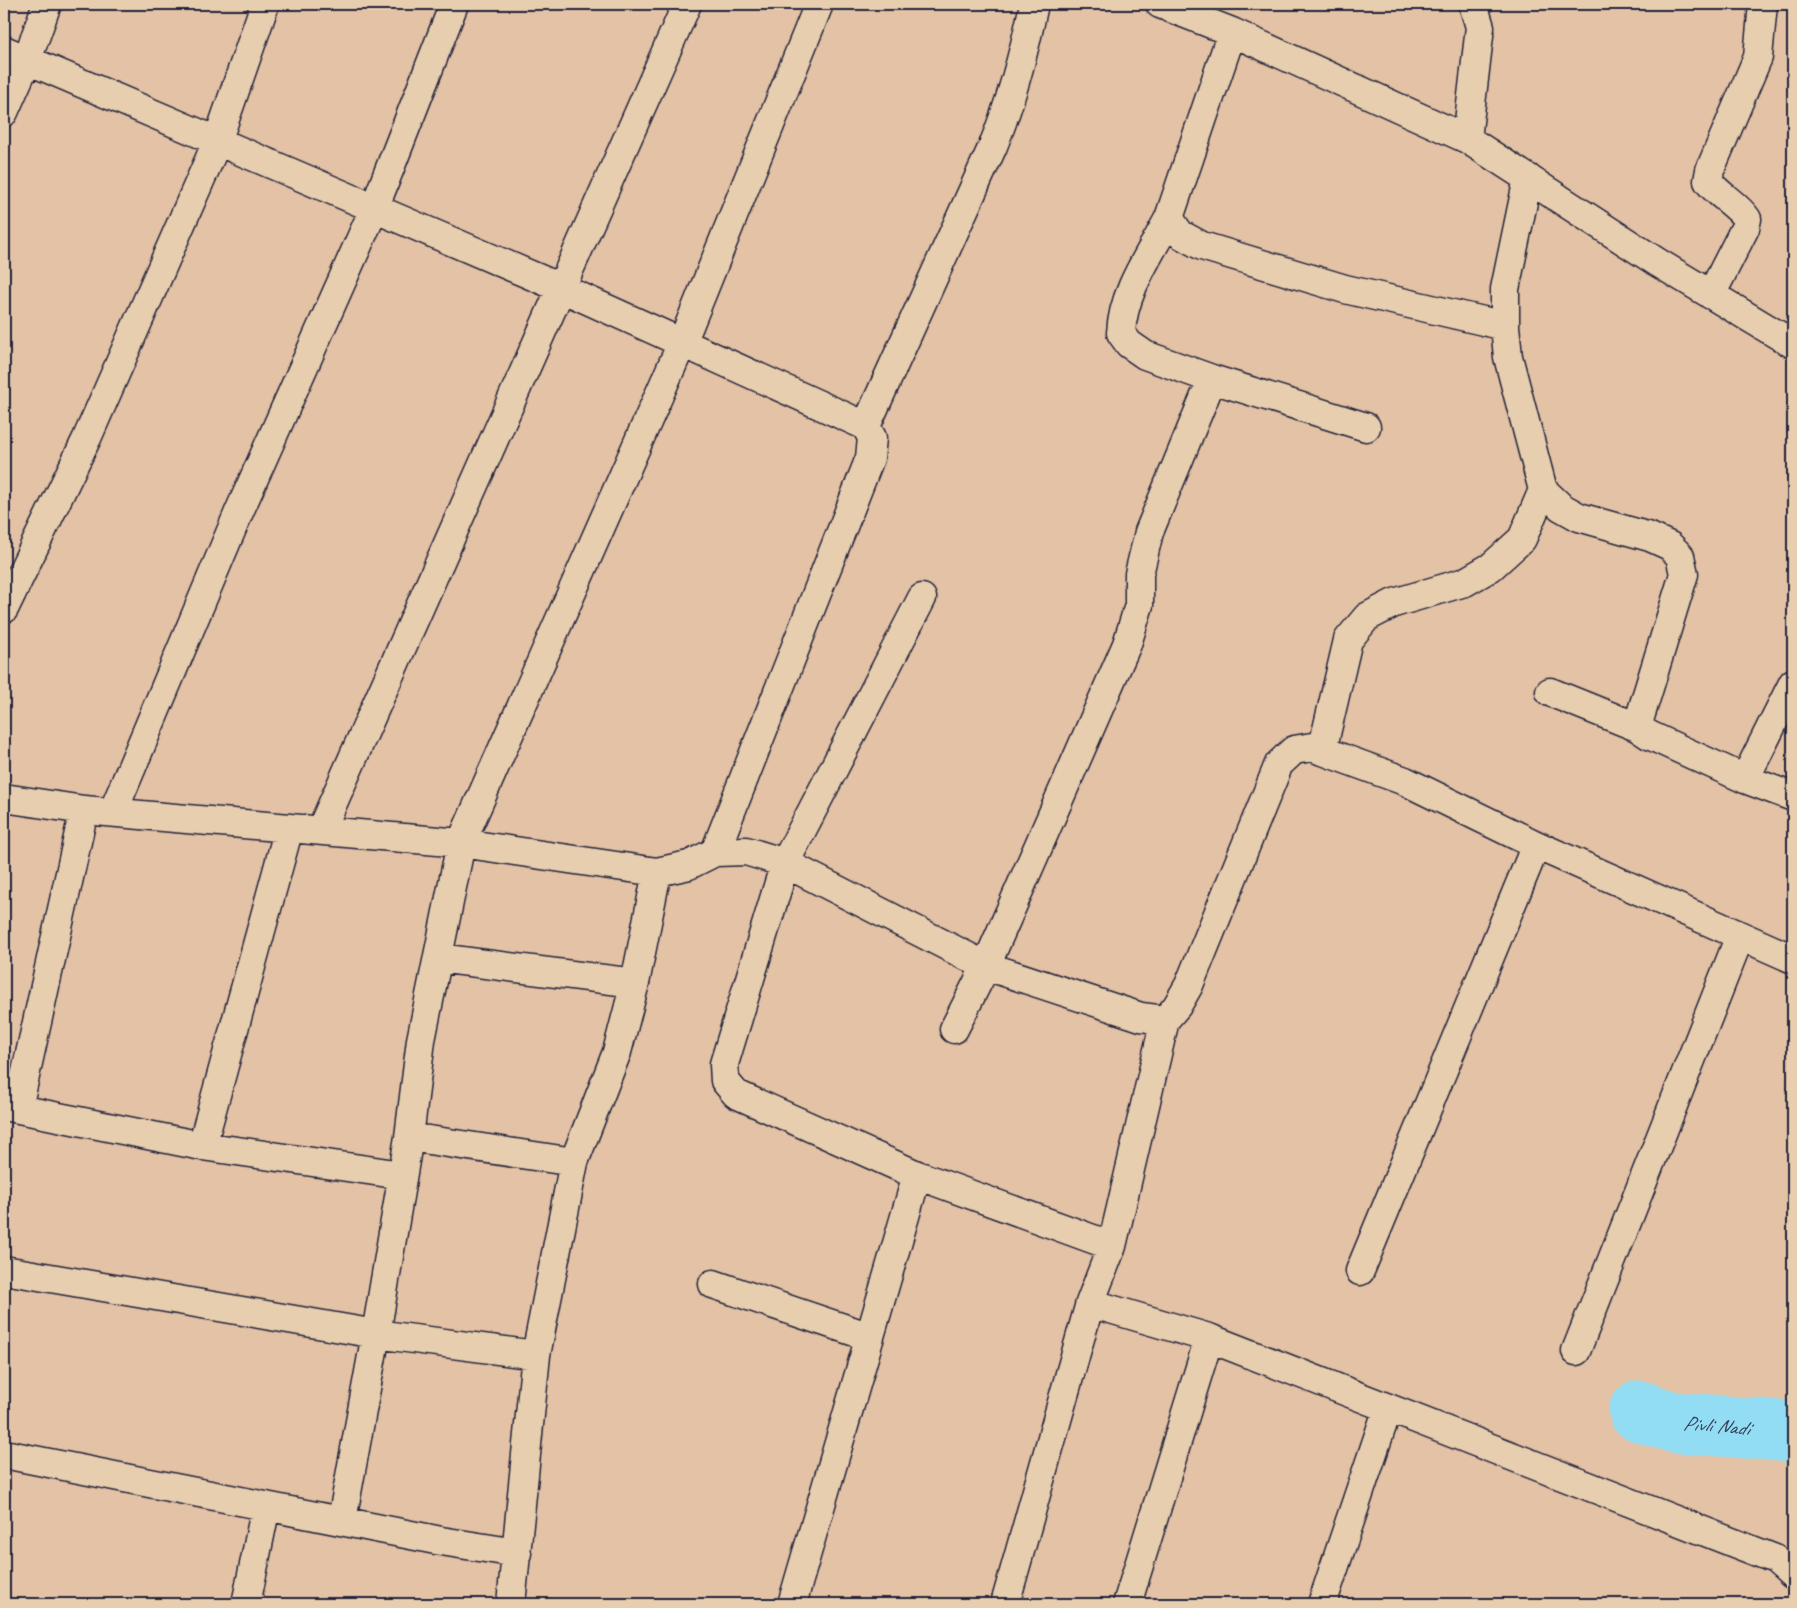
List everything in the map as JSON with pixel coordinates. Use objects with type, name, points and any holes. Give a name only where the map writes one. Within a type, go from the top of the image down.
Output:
[{"type":"street","points":[[4,112],[15,55],[47,4]]},
{"type":"street","points":[[4,609],[88,438],[217,142],[265,4]]},
{"type":"street","points":[[113,812],[239,512],[374,209],[454,4]]},
{"type":"street","points":[[321,830],[687,4]]},
{"type":"street","points":[[342,1520],[376,1334],[409,1136],[421,1040],[461,843],[682,343],[819,4]]},
{"type":"street","points":[[866,426],[1006,115],[1024,52],[1034,4]]},
{"type":"street","points":[[1160,4],[1212,13],[1232,32],[1467,139],[1657,262],[1793,344]]},
{"type":"street","points":[[1467,139],[1480,26],[1473,4]]},
{"type":"street","points":[[1711,295],[1745,228],[1747,219],[1743,212],[1714,189],[1708,181],[1710,170],[1758,57],[1762,4]]},
{"type":"street","points":[[1232,32],[1169,218],[1127,298],[1122,316],[1121,333],[1129,344],[1145,355],[1212,379],[1366,427]]},
{"type":"street","points":[[15,55],[561,288],[866,426],[872,438],[870,458],[715,852]]},
{"type":"street","points":[[1528,178],[1505,289],[1505,326],[1508,357],[1543,490],[1561,507],[1579,517],[1650,537],[1670,546],[1680,556],[1684,574],[1637,727]]},
{"type":"street","points":[[1169,218],[1180,234],[1202,246],[1346,289],[1505,326]]},
{"type":"street","points":[[954,1029],[986,966],[1127,644],[1139,605],[1139,574],[1149,532],[1212,379]]},
{"type":"street","points":[[1322,752],[1348,640],[1367,617],[1394,603],[1465,582],[1491,567],[1522,539],[1543,490]]},
{"type":"street","points":[[922,598],[786,863],[724,1064],[725,1081],[736,1094],[917,1175],[1112,1246]]},
{"type":"street","points":[[1745,779],[1793,683]]},
{"type":"street","points":[[1550,692],[1637,727],[1649,735],[1745,779],[1793,797]]},
{"type":"street","points":[[1005,1604],[1090,1303],[1112,1246],[1165,1020],[1177,1006],[1189,985],[1279,764],[1294,750],[1312,747],[1405,781],[1536,844],[1793,959]]},
{"type":"street","points":[[4,798],[84,810],[461,843],[657,872],[689,865],[715,852],[746,851],[786,863],[986,966],[1141,1017],[1165,1020]]},
{"type":"street","points":[[84,810],[11,1107],[202,1146],[402,1175]]},
{"type":"street","points":[[202,1146],[289,828]]},
{"type":"street","points":[[1360,1271],[1536,844]]},
{"type":"street","points":[[511,1604],[536,1355],[574,1162],[617,1052],[635,983],[657,872]]},
{"type":"street","points":[[1576,1351],[1740,936]]},
{"type":"street","points":[[438,958],[635,983]]},
{"type":"street","points":[[409,1136],[574,1162]]},
{"type":"street","points":[[792,1604],[917,1175]]},
{"type":"street","points":[[4,1270],[376,1334],[536,1355]]},
{"type":"street","points":[[713,1284],[870,1337]]},
{"type":"street","points":[[1090,1303],[1209,1338],[1775,1559],[1793,1575]]},
{"type":"street","points":[[1127,1604],[1209,1338]]},
{"type":"street","points":[[1322,1604],[1388,1408]]},
{"type":"street","points":[[4,1454],[441,1541],[517,1553]]},
{"type":"street","points":[[246,1604],[266,1506]]},
{"type":"waterway","name":"Pivli Nadi","points":[[1639,1411],[1673,1422],[1793,1432]]}]
